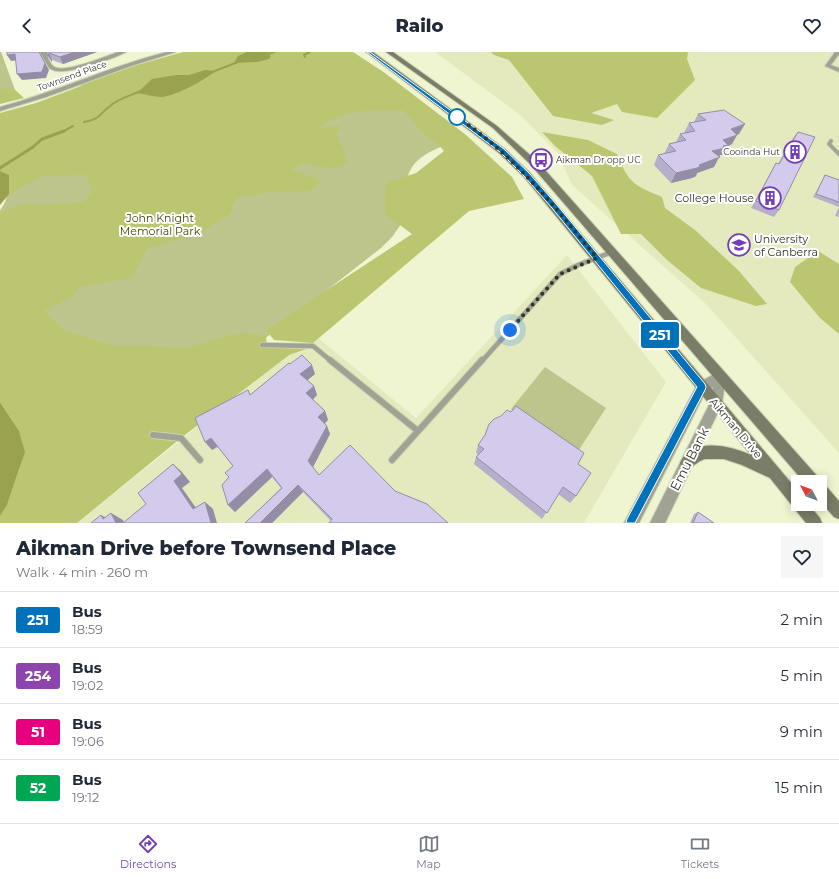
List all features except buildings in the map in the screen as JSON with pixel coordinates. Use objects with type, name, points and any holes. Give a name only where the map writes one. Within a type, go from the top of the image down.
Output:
[{"type":"main road","name":"Aikman Drive","points":[[365,52],[371,54],[502,151],[526,175],[597,258],[791,493]]},
{"type":"main road","name":"Aikman Drive","points":[[389,52],[498,129],[534,163],[807,475]]},
{"type":"main road","points":[[687,463],[696,455],[718,452],[756,464],[778,478]]},
{"type":"main road","points":[[827,498],[839,512]]},
{"type":"main road","name":"Aikman Drive","points":[[805,511],[815,523]]},
{"type":"street","points":[[43,52],[51,67],[58,71],[68,70],[123,52]]},
{"type":"street","name":"Townsend Place","points":[[0,109],[53,93],[125,66],[173,52]]},
{"type":"street","points":[[838,52],[828,66],[839,70]]},
{"type":"street","points":[[702,387],[720,376]]},
{"type":"street","name":"Emu Bank","points":[[657,523],[716,404],[720,376]]},
{"type":"street","name":"Emu Bank","points":[[631,523],[702,387]]},
{"type":"lane","points":[[831,141],[829,144],[839,154]]},
{"type":"lane","points":[[392,460],[560,274],[613,252]]},
{"type":"lane","points":[[262,345],[313,346],[418,431]]},
{"type":"lane","points":[[153,435],[182,438],[200,460]]},
{"type":"shaded area","points":[[247,52],[267,52],[271,56],[269,59],[257,62],[234,63],[238,56]]},
{"type":"shaded area","name":"University of Canberra","points":[[435,52],[839,52],[839,453],[707,305],[572,185],[558,153],[520,115]]},
{"type":"shaded area","points":[[205,70],[216,71],[198,83],[168,96],[156,97],[137,93],[152,79],[176,75],[189,75]]},
{"type":"shaded area","points":[[0,171],[9,175],[9,194],[0,205]]},
{"type":"shaded area","points":[[567,255],[666,382],[584,523],[77,523],[313,334],[416,418]]},
{"type":"shaded area","points":[[0,402],[19,431],[25,452],[7,505],[0,516]]},
{"type":"green space","points":[[0,52],[18,98],[0,103]]},
{"type":"green space","name":"John Knight Memorial Park","points":[[183,52],[353,52],[385,73],[466,135],[512,177],[524,199],[469,211],[313,343],[274,340],[266,330],[412,234],[385,214],[386,183],[416,173],[444,151],[437,143],[428,139],[403,110],[371,110],[338,117],[328,122],[319,128],[341,126],[337,135],[348,162],[333,169],[304,163],[291,169],[321,181],[310,191],[270,192],[237,198],[228,216],[200,233],[148,248],[131,278],[79,287],[73,296],[44,311],[64,330],[110,345],[186,348],[240,333],[266,336],[267,347],[306,349],[289,355],[181,438],[77,523],[0,523],[0,516],[7,505],[25,452],[19,431],[0,402],[0,212],[22,204],[47,205],[84,202],[92,192],[86,175],[42,176],[9,194],[9,175],[0,171],[0,113],[36,103],[81,86],[80,85],[86,82],[133,66]]},
{"type":"green space","name":"John Knight Memorial Park","points":[[341,52],[453,142],[436,149],[415,163],[406,181],[401,224],[393,236],[381,248],[28,523],[0,523],[0,517],[8,502],[20,470],[23,455],[22,438],[0,394],[0,210],[7,196],[7,185],[0,171],[28,106],[142,67]]},
{"type":"green space","points":[[491,52],[688,52],[687,59],[695,80],[657,118],[622,112],[617,104],[591,113],[614,120],[602,125],[553,116],[509,60],[494,55]]},
{"type":"green space","points":[[0,89],[14,89],[24,98],[0,104]]},
{"type":"green space","points":[[542,132],[588,140],[617,154],[629,178],[639,186],[662,197],[665,208],[695,230],[739,271],[767,304],[756,306],[701,288],[667,260],[641,234],[621,234],[592,176],[555,146]]},
{"type":"green space","points":[[818,251],[839,264],[839,334],[820,318],[790,282],[795,267]]},
{"type":"green space","points":[[545,367],[606,408],[575,456],[511,409]]},
{"type":"waterway","points":[[267,54],[275,52]]},
{"type":"waterway","points":[[305,57],[304,55],[310,52]]},
{"type":"waterway","points":[[212,72],[238,62]]},
{"type":"waterway","points":[[84,122],[97,118],[117,101],[141,91]]},
{"type":"waterway","points":[[64,131],[73,126]]},
{"type":"waterway","points":[[0,168],[33,147],[42,139],[64,131]]},
{"type":"bus line","name":"251","points":[[369,52],[388,68],[502,151],[526,175],[555,207],[702,387],[631,523]]},
{"type":"place","name":"Cooinda Hut","points":[[795,152]]},
{"type":"place","name":"Aikman Dr opp UC","points":[[541,160]]},
{"type":"place","name":"College House","points":[[770,198]]},
{"type":"place","name":"University of Canberra","points":[[739,245]]},
{"type":"route","points":[[457,117],[502,151],[526,175],[555,207],[597,258],[560,274],[510,330]]}]
